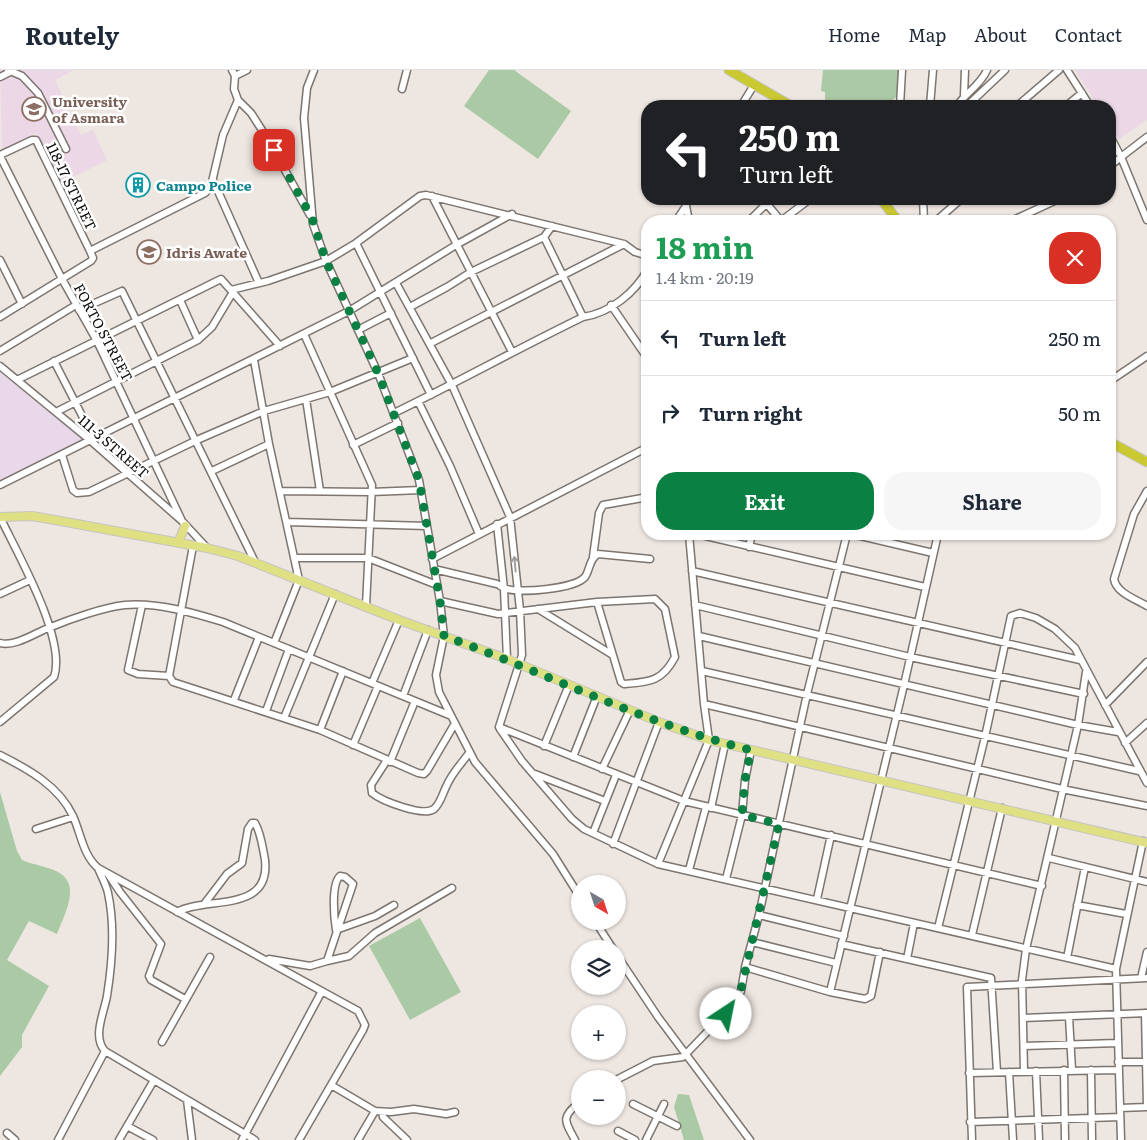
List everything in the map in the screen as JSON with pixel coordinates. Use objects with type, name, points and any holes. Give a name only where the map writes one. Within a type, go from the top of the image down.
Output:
[{"type":"highway","points":[[729,70],[780,100]]},
{"type":"highway","points":[[1116,445],[1147,462]]},
{"type":"main road","points":[[0,517],[32,516],[207,548],[256,562],[399,620],[507,658],[659,722],[709,740],[1145,842]]},
{"type":"main road","points":[[178,543],[183,523]]},
{"type":"street","points":[[247,70],[233,73],[234,89],[238,100],[251,113],[267,138],[312,218],[326,261],[378,373],[421,490],[444,636],[436,685],[469,753],[553,854],[571,883]]},
{"type":"street","points":[[312,218],[304,118],[307,88],[314,70]]},
{"type":"street","points":[[402,89],[408,70]]},
{"type":"street","points":[[900,100],[902,70]]},
{"type":"street","points":[[930,100],[933,70]]},
{"type":"street","points":[[964,95],[965,70]]},
{"type":"street","points":[[961,100],[964,95],[979,85],[987,70]]},
{"type":"street","points":[[973,100],[1005,70]]},
{"type":"street","points":[[1024,100],[1059,70]]},
{"type":"street","points":[[1067,70],[1086,100]]},
{"type":"street","points":[[0,77],[9,71],[22,76],[38,93],[66,149]]},
{"type":"street","points":[[745,100],[754,85]]},
{"type":"street","points":[[1073,100],[1082,93]]},
{"type":"street","points":[[0,316],[93,259],[90,251],[205,193],[213,180],[223,135],[238,100]]},
{"type":"street","points":[[1116,161],[1147,137]]},
{"type":"street","name":"118-17 STREET","points":[[0,156],[32,140],[36,140],[90,251]]},
{"type":"street","points":[[1116,147],[1147,220]]},
{"type":"street","name":"FORTO STREET","points":[[0,156],[62,279],[97,340],[183,523]]},
{"type":"street","points":[[213,180],[259,283]]},
{"type":"street","points":[[56,412],[198,340],[212,327],[232,291],[326,261],[356,243],[420,196],[432,196],[512,214],[624,244],[641,254]]},
{"type":"street","points":[[432,196],[512,352]]},
{"type":"street","points":[[755,215],[765,205]]},
{"type":"street","points":[[789,215],[802,205]]},
{"type":"street","points":[[943,215],[954,205]]},
{"type":"street","points":[[1024,215],[1046,205]]},
{"type":"street","points":[[0,485],[134,418],[175,400],[349,311],[456,245],[512,214]]},
{"type":"street","points":[[410,306],[471,272],[544,237],[552,226]]},
{"type":"street","points":[[544,237],[583,317]]},
{"type":"street","points":[[356,243],[431,395]]},
{"type":"street","points":[[431,344],[624,244]]},
{"type":"street","points":[[0,260],[22,304]]},
{"type":"street","points":[[18,380],[221,278],[280,346]]},
{"type":"street","points":[[394,413],[583,317],[594,315],[634,290],[641,280]]},
{"type":"street","points":[[396,283],[452,385],[510,517],[520,610],[522,655],[499,728]]},
{"type":"street","points":[[0,351],[78,308],[122,291],[138,319],[175,400],[197,440],[256,562]]},
{"type":"street","points":[[180,300],[198,340]]},
{"type":"street","points":[[612,305],[641,348]]},
{"type":"street","points":[[358,330],[391,313]]},
{"type":"street","points":[[304,334],[372,485],[366,606]]},
{"type":"street","points":[[1116,377],[1147,356]]},
{"type":"street","points":[[62,455],[73,490],[77,493],[89,492],[197,440],[264,411],[330,392],[413,358]]},
{"type":"street","points":[[254,360],[269,444],[298,580],[274,643]]},
{"type":"street","points":[[54,361],[92,440]]},
{"type":"street","name":"111-3 STREET","points":[[0,366],[92,440],[127,474],[183,523],[207,548]]},
{"type":"street","points":[[306,399],[320,491]]},
{"type":"street","points":[[418,401],[450,466],[478,534]]},
{"type":"street","points":[[353,445],[398,424]]},
{"type":"street","points":[[212,471],[269,444]]},
{"type":"street","points":[[432,559],[641,451]]},
{"type":"street","points":[[280,491],[371,492],[421,490]]},
{"type":"street","points":[[1147,491],[1134,514],[1114,579],[1115,585],[1121,591],[1147,606]]},
{"type":"street","points":[[434,569],[497,584],[504,589],[550,590],[572,585],[585,577],[593,557],[599,513],[603,505],[641,498]]},
{"type":"street","points":[[0,517],[51,626],[57,660],[54,676],[0,722]]},
{"type":"street","points":[[287,522],[427,526]]},
{"type":"street","points":[[498,524],[506,614],[507,658]]},
{"type":"street","points":[[658,864],[709,740],[689,540]]},
{"type":"street","points":[[721,540],[926,587]]},
{"type":"street","points":[[749,547],[751,540]]},
{"type":"street","points":[[626,1074],[646,1063],[680,1059],[734,1004],[741,990],[807,694],[846,540]]},
{"type":"street","points":[[878,540],[933,553]]},
{"type":"street","points":[[830,992],[867,843],[936,540]]},
{"type":"street","points":[[193,546],[169,676],[173,682],[234,700],[320,730],[418,773],[426,773],[454,725]]},
{"type":"street","points":[[593,557],[598,554],[650,559]]},
{"type":"street","points":[[294,558],[368,558],[437,585]]},
{"type":"street","points":[[692,571],[1080,660]]},
{"type":"street","points":[[0,594],[30,580]]},
{"type":"street","points":[[284,718],[335,594]]},
{"type":"street","points":[[440,601],[498,614],[506,614],[520,610],[597,602],[656,599],[665,609],[674,657],[659,677],[650,682],[624,684],[618,679],[597,602]]},
{"type":"street","points":[[0,643],[22,640],[51,626],[124,605],[142,605],[224,622],[449,715]]},
{"type":"street","points":[[142,605],[128,670],[138,674],[169,676]]},
{"type":"street","points":[[695,605],[823,634],[910,657],[1084,694]]},
{"type":"street","points":[[538,608],[611,654]]},
{"type":"street","points":[[938,928],[985,737],[1010,616],[1020,613],[1036,618],[1055,629],[1075,648],[1118,732],[1147,783]]},
{"type":"street","points":[[353,745],[399,620]]},
{"type":"street","points":[[403,696],[428,630]]},
{"type":"street","points":[[700,636],[1078,725],[1118,732]]},
{"type":"street","points":[[234,700],[259,637]]},
{"type":"street","points":[[266,711],[289,649]]},
{"type":"street","points":[[1104,705],[1147,662]]},
{"type":"street","points":[[320,730],[342,671]]},
{"type":"street","points":[[702,671],[1139,771]]},
{"type":"street","points":[[1024,1071],[1022,984],[1026,949],[1078,725],[1086,672]]},
{"type":"street","points":[[544,746],[569,685]]},
{"type":"street","points":[[573,758],[597,696]]},
{"type":"street","points":[[415,701],[388,761],[371,785],[372,793],[387,802],[403,807],[430,811],[437,807],[446,785],[469,753]]},
{"type":"street","points":[[704,704],[1062,788],[1147,806]]},
{"type":"street","points":[[602,769],[630,710]]},
{"type":"street","points":[[613,844],[659,722]]},
{"type":"street","points":[[1125,743],[1147,723]]},
{"type":"street","points":[[499,728],[684,801],[1042,886]]},
{"type":"street","points":[[499,728],[572,819],[613,844],[658,864],[1116,969]]},
{"type":"street","points":[[689,870],[709,807],[725,744]]},
{"type":"street","points":[[726,879],[742,815],[745,780],[751,750]]},
{"type":"street","points":[[0,755],[28,769],[46,783],[66,804],[89,859],[98,868],[263,957],[358,1011],[365,1025],[299,1140]]},
{"type":"street","points":[[534,774],[605,801]]},
{"type":"street","points":[[593,833],[616,775]]},
{"type":"street","points":[[972,935],[1002,808]]},
{"type":"street","points":[[36,828],[73,817]]},
{"type":"street","points":[[177,912],[187,906],[205,903],[227,903],[242,899],[250,895],[264,880],[264,859],[255,823],[249,825],[242,863],[227,874],[205,903]]},
{"type":"street","points":[[817,899],[830,835]]},
{"type":"street","points":[[1121,1140],[1116,969],[1134,878],[1145,842]]},
{"type":"street","points":[[1048,858],[1147,882]]},
{"type":"street","points":[[1066,958],[1078,905],[1084,866]]},
{"type":"street","points":[[98,868],[108,892],[111,927],[107,995],[98,1042],[105,1051],[187,1100],[243,1137],[255,1140]]},
{"type":"street","points":[[108,873],[120,892],[161,944],[149,976],[151,980],[185,999]]},
{"type":"street","points":[[327,961],[330,957],[336,930],[353,884],[346,877],[340,876],[336,882],[333,910],[336,930]]},
{"type":"street","points":[[263,957],[310,966],[349,956],[375,933],[452,888]]},
{"type":"street","points":[[336,930],[375,916],[394,905]]},
{"type":"street","points":[[1078,905],[1126,914]]},
{"type":"street","points":[[759,915],[844,936]]},
{"type":"street","points":[[907,959],[914,923]]},
{"type":"street","points":[[752,942],[836,963]]},
{"type":"street","points":[[841,944],[990,978],[993,985],[997,1072]]},
{"type":"street","points":[[745,968],[830,992],[865,999],[869,997],[880,952]]},
{"type":"street","points":[[972,1140],[965,989],[993,985],[1144,978],[1147,952]]},
{"type":"street","points":[[162,1042],[210,957]]},
{"type":"street","points":[[626,968],[686,1054],[750,1140]]},
{"type":"street","points":[[243,1137],[322,991]]},
{"type":"street","points":[[1023,1018],[1146,1013],[1147,1106],[1120,1108]]},
{"type":"street","points":[[1066,1140],[1065,1118],[1071,1044],[1069,1017]]},
{"type":"street","points":[[1024,1046],[1117,1043]]},
{"type":"street","points":[[58,1140],[105,1051]]},
{"type":"street","points":[[1118,1062],[1146,1062]]},
{"type":"street","points":[[1091,1070],[1092,1140]]},
{"type":"street","points":[[969,1073],[1118,1070]]},
{"type":"street","points":[[1036,1071],[1039,1140]]},
{"type":"street","points":[[1009,1072],[1013,1140]]},
{"type":"street","points":[[119,1140],[154,1080]]},
{"type":"street","points":[[331,1085],[378,1112],[407,1140]]},
{"type":"street","points":[[187,1100],[192,1140]]},
{"type":"street","points":[[633,1104],[677,1126]]},
{"type":"street","points":[[646,1140],[664,1104]]},
{"type":"street","points":[[358,1140],[378,1112],[414,1109],[446,1114],[455,1112]]},
{"type":"street","points":[[571,1112],[566,1117],[565,1122],[575,1140]]},
{"type":"street","points":[[970,1122],[1120,1117]]},
{"type":"street","points":[[127,1126],[153,1140]]},
{"type":"street","points":[[618,1131],[635,1140]]},
{"type":"street","points":[[7,1133],[15,1140]]},
{"type":"shaded area","name":"University of Asmara","points":[[0,70],[74,70],[55,80],[81,135],[93,130],[107,160],[59,184],[36,133],[2,149]]},
{"type":"shaded area","points":[[1075,70],[1147,70],[1147,120],[1119,139],[1116,135],[1116,100],[1094,100]]},
{"type":"shaded area","points":[[0,372],[84,441],[0,484]]},
{"type":"green space","points":[[489,70],[514,70],[571,111],[538,159],[464,106]]},
{"type":"green space","points":[[823,70],[899,70],[897,96],[893,100],[825,100],[825,92],[821,91]]},
{"type":"green space","points":[[0,792],[17,851],[22,860],[56,871],[64,876],[69,883],[70,891],[67,909],[57,934],[29,921],[7,960],[49,986],[22,1035],[22,1047],[0,1076]]},
{"type":"green space","points":[[420,918],[461,992],[410,1020],[369,946]]},
{"type":"green space","points":[[678,1094],[689,1095],[704,1140],[684,1140],[674,1107]]},
{"type":"place","name":"University of Asmara","points":[[34,109]]},
{"type":"place","name":"Campo Police","points":[[138,185]]},
{"type":"place","name":"Idris Awate","points":[[149,252]]},
{"type":"route","points":[[274,150],[312,218],[317,239],[378,373],[419,480],[440,601],[444,636],[507,658],[659,722],[709,740],[751,750],[745,780],[746,787],[742,815],[779,824],[759,915],[745,965],[744,981],[738,997],[726,1014]]}]
